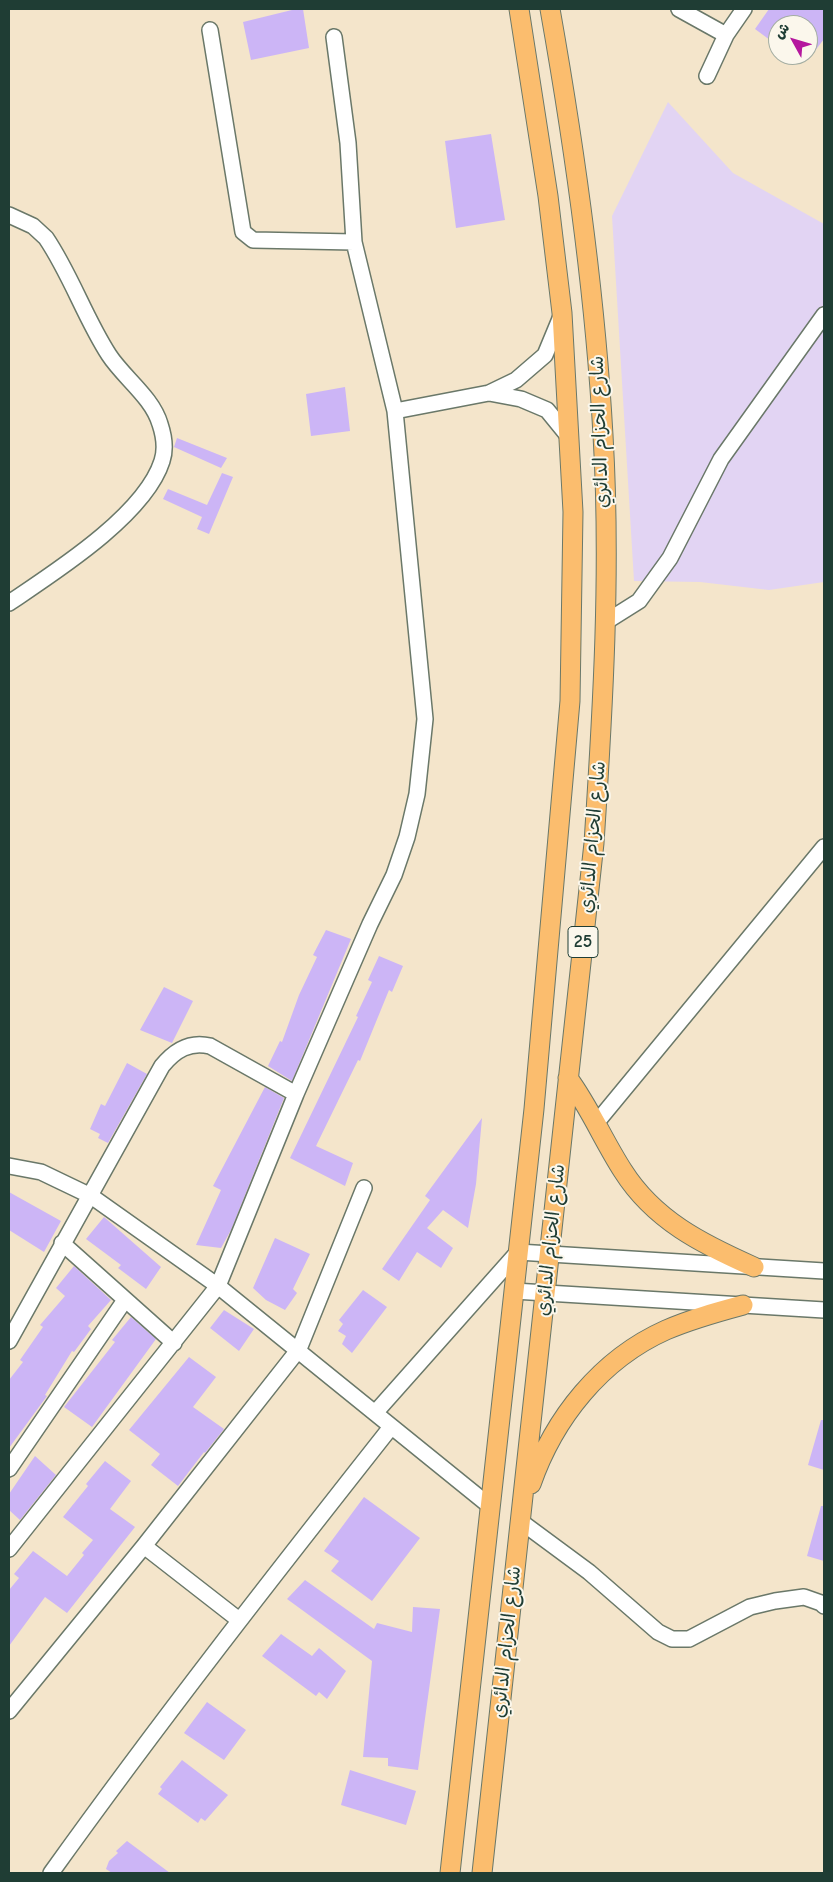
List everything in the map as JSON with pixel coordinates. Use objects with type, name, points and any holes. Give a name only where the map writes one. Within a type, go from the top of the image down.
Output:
[{"type":"main road","name":"شارع الحزام الدائري","points":[[450,1873],[534,1109],[570,701],[573,512],[562,313],[548,196],[519,9]]},
{"type":"main road","name":"شارع الحزام الدائري","points":[[482,1873],[594,843],[604,622],[603,437],[596,334],[573,138],[550,9]]},
{"type":"main road","points":[[568,1078],[597,1122],[623,1172],[640,1194],[681,1231],[705,1245],[754,1267]]},
{"type":"main road","points":[[520,1516],[536,1469],[556,1429],[582,1393],[606,1368],[635,1347],[665,1330],[742,1305]]},
{"type":"street","points":[[679,9],[726,35]]},
{"type":"street","points":[[706,76],[726,35],[744,9]]},
{"type":"street","points":[[210,30],[243,232],[253,240],[354,242]]},
{"type":"street","points":[[12,1538],[174,1344],[218,1286],[296,1094],[370,924],[394,876],[417,794],[425,719],[395,411],[354,242],[348,143],[334,37]]},
{"type":"street","points":[[9,215],[33,226],[46,238],[110,357],[152,407],[160,422],[165,441],[162,461],[154,477],[126,513],[55,572],[9,603]]},
{"type":"street","points":[[395,411],[489,393],[516,380],[545,355],[562,313]]},
{"type":"street","points":[[604,622],[639,601],[665,565],[721,459],[824,315]]},
{"type":"street","points":[[489,393],[521,399],[547,410],[569,437]]},
{"type":"street","points":[[597,1122],[824,847]]},
{"type":"street","points":[[9,1340],[162,1066],[178,1051],[199,1044],[210,1046],[296,1094]]},
{"type":"street","points":[[9,1166],[41,1172],[91,1196],[218,1286],[299,1349],[391,1427],[491,1507]]},
{"type":"street","points":[[9,1711],[144,1546],[299,1349],[364,1188]]},
{"type":"street","points":[[62,1243],[174,1344]]},
{"type":"street","points":[[375,1413],[518,1252],[824,1271]]},
{"type":"street","points":[[514,1291],[824,1310]]},
{"type":"street","points":[[9,1469],[125,1300]]},
{"type":"street","points":[[51,1873],[125,1770],[239,1620],[391,1427]]},
{"type":"street","points":[[520,1516],[589,1572],[658,1632],[672,1638],[689,1639],[750,1607],[775,1601],[804,1597],[821,1603],[824,1606]]},
{"type":"street","points":[[144,1546],[239,1620]]},
{"type":"shaded area","points":[[668,102],[733,173],[824,224],[824,582],[769,590],[700,582],[634,581],[612,216]]},
{"type":"building","points":[[303,9],[309,48],[251,60],[243,22]]},
{"type":"building","points":[[769,9],[824,9],[824,39],[818,47],[818,15],[768,15],[768,39],[755,29]]},
{"type":"building","points":[[491,134],[505,220],[456,228],[445,141]]},
{"type":"building","points":[[345,387],[350,431],[311,436],[306,394]]},
{"type":"building","points":[[177,438],[227,458],[221,468],[174,447]]},
{"type":"building","points":[[222,473],[233,477],[209,534],[197,529],[202,517],[163,499],[168,489],[207,505]]},
{"type":"building","points":[[326,930],[351,939],[292,1081],[268,1066],[280,1041],[282,1042],[299,995],[317,957],[313,955]]},
{"type":"building","points":[[379,956],[403,966],[392,992],[389,990],[360,1061],[358,1060],[316,1146],[353,1163],[345,1186],[290,1158],[358,1017],[356,1016],[372,982],[368,980]]},
{"type":"building","points":[[164,987],[193,1001],[172,1043],[140,1030]]},
{"type":"building","points":[[127,1063],[147,1074],[108,1143],[98,1138],[100,1134],[90,1129],[101,1104],[105,1106]]},
{"type":"building","points":[[265,1087],[284,1098],[231,1230],[221,1248],[196,1245],[221,1190],[213,1186]]},
{"type":"building","points":[[482,1118],[476,1184],[468,1228],[443,1210],[427,1228],[453,1248],[441,1268],[417,1252],[399,1281],[382,1269],[430,1200],[425,1196]]},
{"type":"building","points":[[9,1192],[61,1221],[44,1252],[9,1230]]},
{"type":"building","points":[[104,1217],[161,1267],[146,1289],[118,1268],[121,1265],[86,1239]]},
{"type":"building","points":[[275,1238],[310,1254],[293,1289],[297,1293],[285,1310],[266,1300],[253,1288]]},
{"type":"building","points":[[74,1266],[111,1300],[88,1326],[91,1329],[74,1352],[72,1351],[45,1395],[47,1396],[9,1448],[9,1380],[23,1362],[20,1360],[43,1327],[40,1325],[65,1296],[56,1288]]},
{"type":"building","points":[[363,1290],[387,1307],[352,1353],[342,1344],[346,1336],[338,1331],[343,1324],[339,1320]]},
{"type":"building","points":[[224,1310],[254,1329],[239,1351],[210,1328]]},
{"type":"building","points":[[131,1317],[156,1339],[92,1427],[64,1407],[115,1342],[112,1340]]},
{"type":"building","points":[[189,1357],[216,1377],[193,1407],[224,1429],[178,1486],[151,1465],[160,1454],[129,1430]]},
{"type":"building","points":[[821,1420],[824,1420],[824,1470],[808,1465]]},
{"type":"building","points":[[35,1456],[56,1475],[20,1520],[9,1510],[9,1494]]},
{"type":"building","points":[[105,1461],[131,1481],[110,1509],[135,1527],[67,1613],[45,1597],[9,1646],[9,1590],[19,1578],[14,1574],[33,1551],[67,1576],[84,1555],[82,1553],[93,1540],[63,1517]]},
{"type":"building","points":[[364,1497],[420,1538],[372,1601],[331,1571],[339,1561],[324,1551]]},
{"type":"building","points":[[821,1506],[824,1506],[824,1561],[807,1556]]},
{"type":"building","points":[[305,1580],[374,1629],[377,1623],[412,1632],[413,1607],[440,1609],[418,1770],[388,1766],[388,1758],[363,1757],[372,1661],[287,1599]]},
{"type":"building","points":[[281,1634],[312,1656],[319,1648],[346,1671],[327,1699],[319,1692],[316,1696],[262,1656]]},
{"type":"building","points":[[207,1702],[246,1730],[224,1760],[184,1733]]},
{"type":"building","points":[[182,1760],[228,1795],[205,1821],[201,1818],[198,1823],[158,1794],[162,1789],[160,1787]]},
{"type":"building","points":[[350,1770],[416,1791],[406,1825],[341,1805]]},
{"type":"building","points":[[127,1841],[170,1873],[112,1873],[106,1869],[109,1861],[118,1853],[116,1851]]}]
